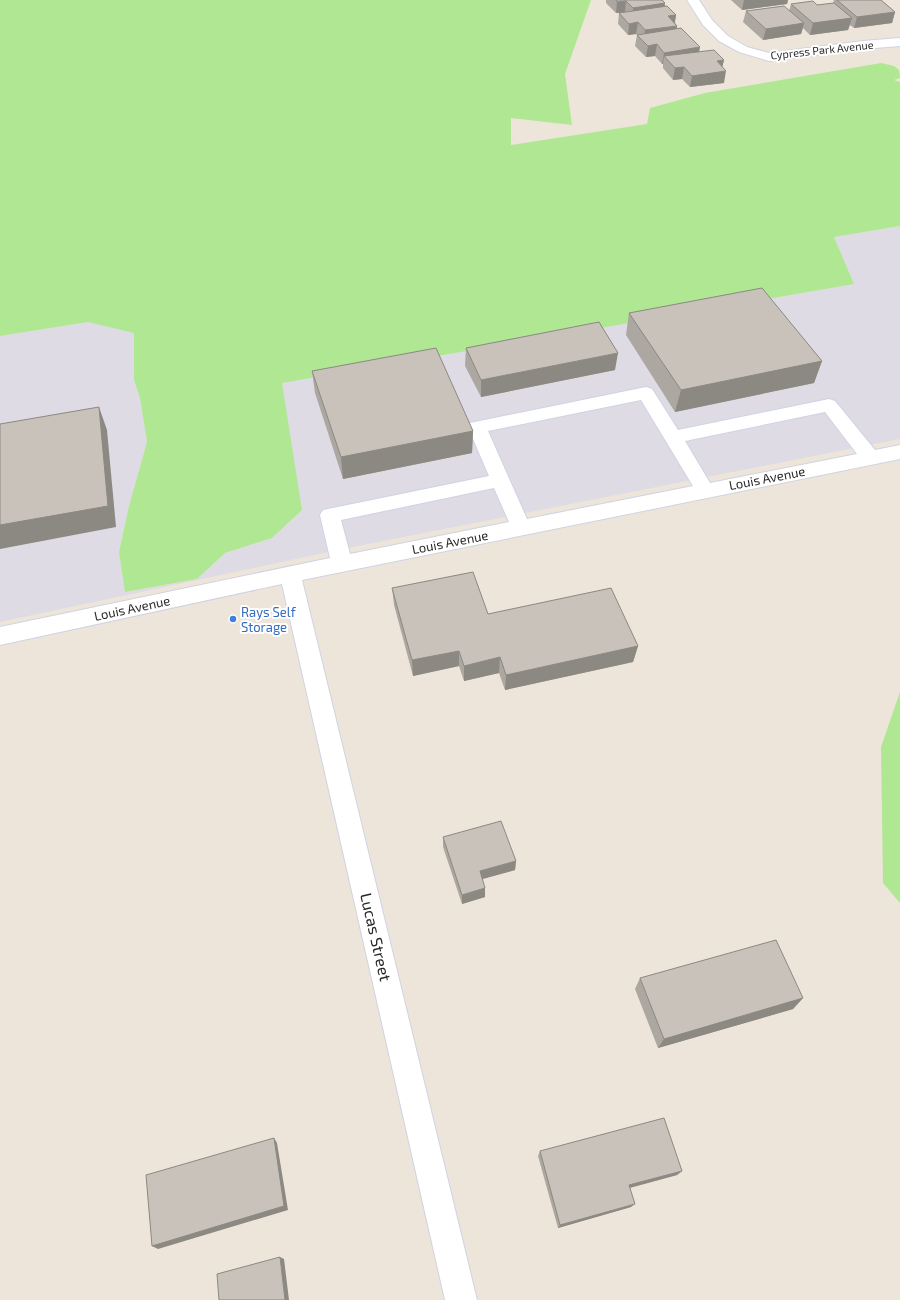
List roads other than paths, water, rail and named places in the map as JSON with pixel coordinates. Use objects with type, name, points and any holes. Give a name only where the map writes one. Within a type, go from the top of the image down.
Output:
[{"type":"street","name":"Cypress Park Avenue","points":[[693,0],[700,12],[715,31],[727,42],[745,51],[769,57],[863,45],[900,42]]},
{"type":"street","points":[[521,527],[477,427],[646,393],[705,490]]},
{"type":"street","points":[[673,437],[829,405],[871,458]]},
{"type":"street","name":"Louis Avenue","points":[[0,636],[342,563],[900,452]]},
{"type":"street","points":[[342,563],[330,515],[501,480]]},
{"type":"street","name":"Lucas Street","points":[[290,574],[462,1300]]},
{"type":"place","name":"Rays Self Storage","points":[[233,619]]}]
